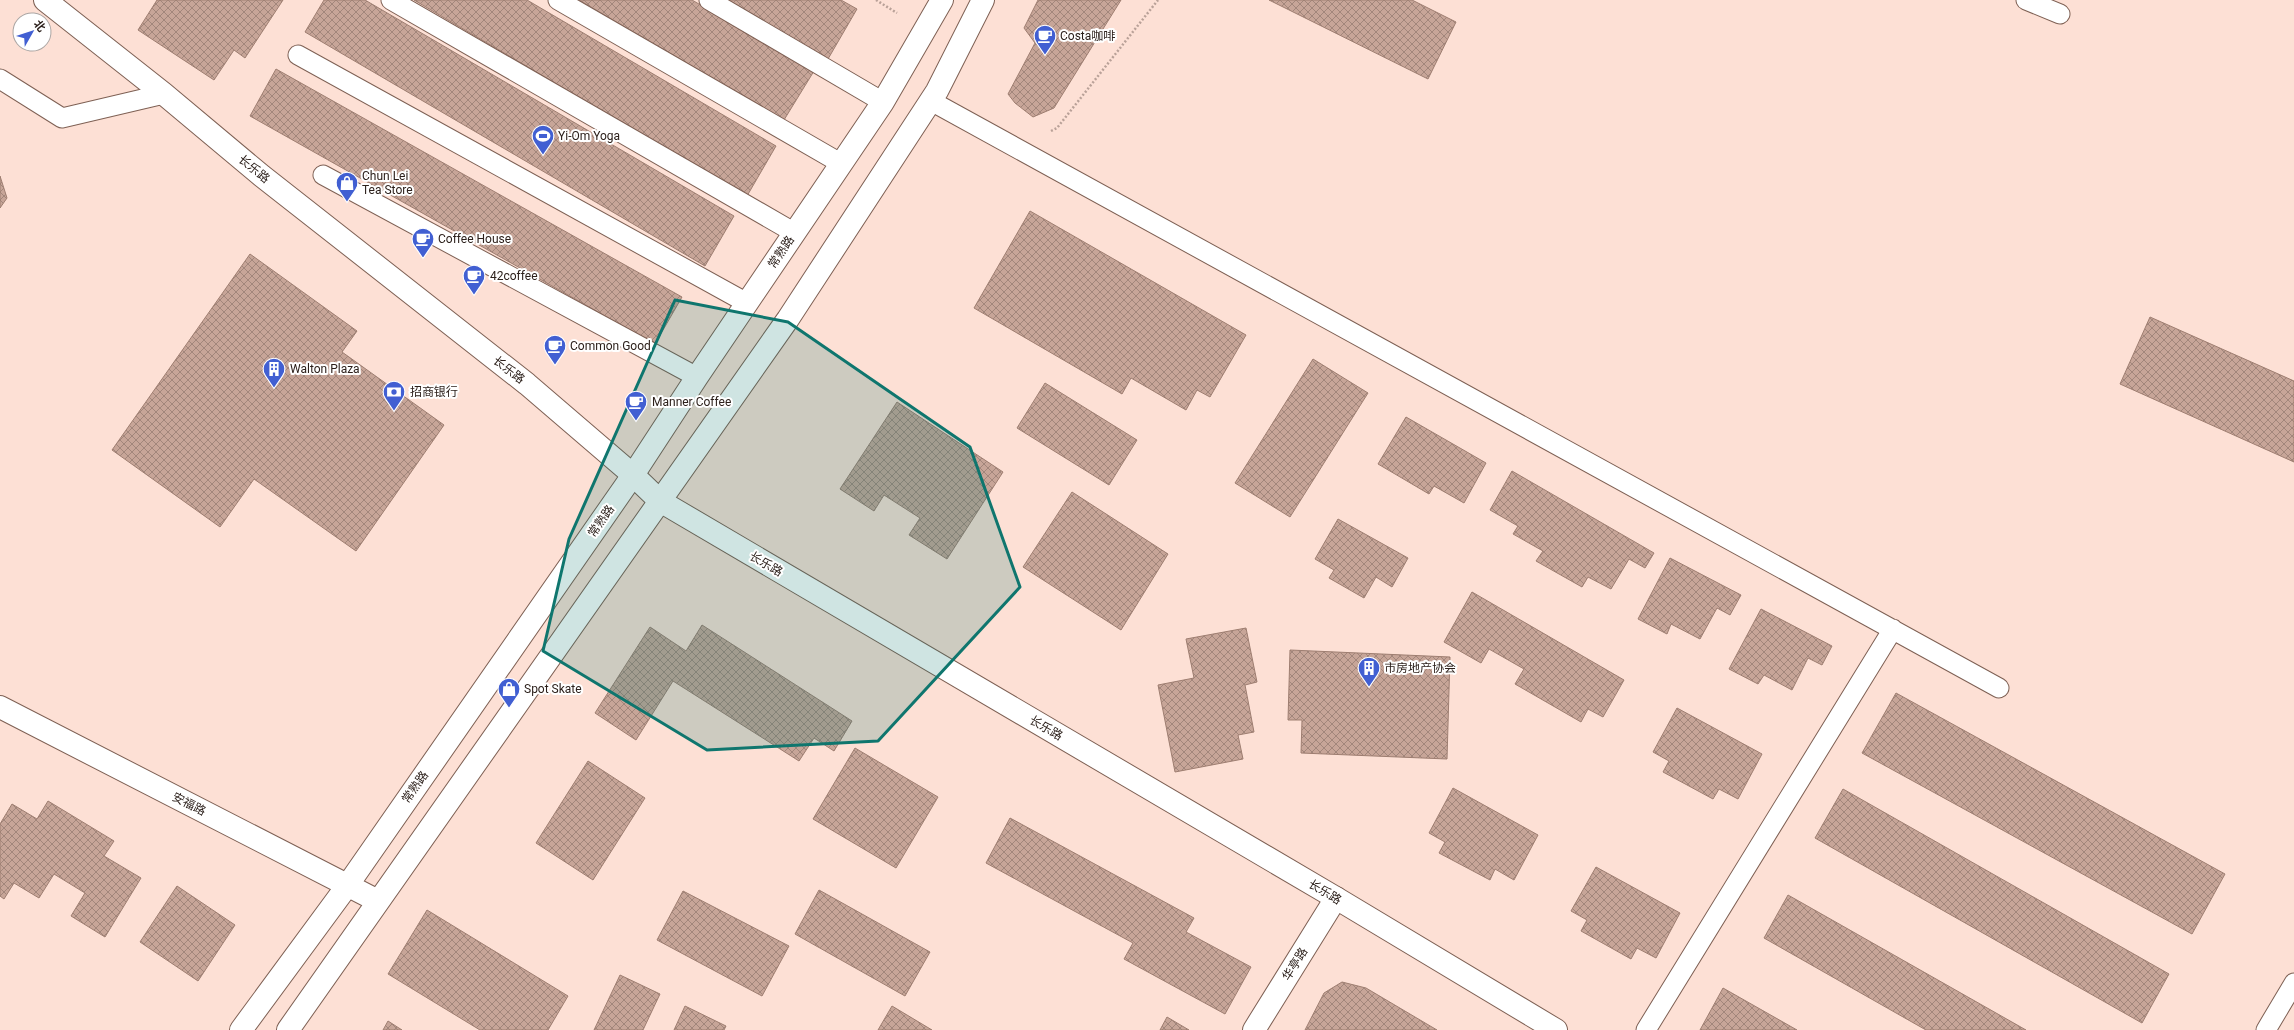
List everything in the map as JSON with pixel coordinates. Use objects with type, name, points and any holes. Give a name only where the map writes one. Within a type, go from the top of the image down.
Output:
[{"type":"main road","name":"长乐路","points":[[45,0],[164,94],[262,176],[527,384],[633,475],[660,501],[1336,898],[1556,1030]]},
{"type":"main road","name":"常熟路","points":[[241,1030],[347,886],[633,475],[697,377],[883,102],[942,0]]},
{"type":"main road","points":[[288,1030],[788,319],[931,101],[983,0]]},
{"type":"main road","name":"安福路","points":[[0,706],[378,901]]},
{"type":"main road","name":"华亭路","points":[[1254,1030],[1336,898]]},
{"type":"lane","points":[[391,0],[795,233]]},
{"type":"lane","points":[[558,0],[842,164]]},
{"type":"lane","points":[[709,0],[883,102]]},
{"type":"lane","points":[[2026,0],[2060,14]]},
{"type":"lane","points":[[298,55],[747,303]]},
{"type":"lane","points":[[0,79],[62,118],[164,94]]},
{"type":"lane","points":[[931,101],[1999,688]]},
{"type":"lane","points":[[323,175],[697,377]]},
{"type":"lane","points":[[1646,1030],[1893,629]]},
{"type":"lane","points":[[2266,1030],[2294,983]]},
{"type":"path","points":[[1045,134],[1057,128],[1158,0]]},
{"type":"highlighted area","points":[[675,300],[788,322],[970,447],[1020,587],[878,741],[707,750],[543,651],[569,539]]},
{"type":"building","points":[[157,0],[283,0],[245,58],[234,50],[214,80],[138,30]]},
{"type":"building","points":[[324,0],[365,0],[734,216],[705,266],[305,32]]},
{"type":"building","points":[[414,0],[527,0],[776,146],[747,196]]},
{"type":"building","points":[[579,0],[692,0],[814,71],[784,120]]},
{"type":"building","points":[[727,0],[841,0],[857,9],[828,59]]},
{"type":"building","points":[[1038,0],[1121,0],[1054,108],[1033,117],[1015,103],[1008,94],[1035,43],[1024,28]]},
{"type":"building","points":[[1269,0],[1412,0],[1456,22],[1428,79]]},
{"type":"building","points":[[276,69],[682,297],[655,344],[250,116]]},
{"type":"building","points":[[0,176],[7,198],[0,208]]},
{"type":"building","points":[[1030,211],[1246,335],[1210,397],[1197,390],[1186,410],[1131,378],[1122,394],[974,308]]},
{"type":"building","name":"Walton Plaza","points":[[250,254],[357,331],[342,352],[444,425],[356,551],[254,479],[220,527],[112,450]]},
{"type":"building","points":[[2150,317],[2294,381],[2294,462],[2120,384]]},
{"type":"building","points":[[1313,359],[1368,393],[1290,517],[1235,483]]},
{"type":"building","points":[[1045,383],[1137,440],[1109,485],[1017,428]]},
{"type":"building","points":[[897,402],[1003,472],[947,559],[909,535],[920,518],[884,495],[874,511],[840,489]]},
{"type":"building","points":[[1406,417],[1486,463],[1464,503],[1434,486],[1429,494],[1378,464]]},
{"type":"building","points":[[1512,471],[1654,553],[1645,568],[1629,559],[1611,589],[1588,577],[1582,587],[1536,561],[1543,551],[1513,534],[1518,526],[1490,510]]},
{"type":"building","points":[[1072,492],[1168,554],[1121,630],[1023,567]]},
{"type":"building","points":[[1338,519],[1408,558],[1392,587],[1376,577],[1364,598],[1329,578],[1334,570],[1315,559]]},
{"type":"building","points":[[1670,558],[1741,595],[1730,615],[1717,608],[1700,639],[1671,624],[1667,634],[1638,619]]},
{"type":"building","points":[[1472,592],[1624,680],[1603,717],[1588,709],[1581,722],[1515,684],[1524,669],[1489,649],[1481,663],[1444,642]]},
{"type":"building","points":[[1761,609],[1832,646],[1822,665],[1808,658],[1792,690],[1764,675],[1758,684],[1729,669]]},
{"type":"building","points":[[702,625],[852,721],[834,751],[814,738],[799,761],[673,681],[636,740],[595,713],[650,627],[686,651]]},
{"type":"building","points":[[1246,628],[1257,682],[1245,685],[1254,732],[1238,735],[1243,759],[1175,772],[1158,685],[1194,678],[1186,639]]},
{"type":"building","name":"市房地产协会","points":[[1290,650],[1450,657],[1447,759],[1301,753],[1302,720],[1288,720]]},
{"type":"building","points":[[1896,693],[2225,874],[2192,934],[1862,753]]},
{"type":"building","points":[[1677,708],[1762,754],[1738,799],[1719,789],[1713,799],[1663,772],[1669,761],[1653,752]]},
{"type":"building","points":[[855,748],[938,797],[896,868],[813,819]]},
{"type":"building","points":[[588,761],[645,798],[593,880],[536,843]]},
{"type":"building","points":[[1453,788],[1538,835],[1514,880],[1495,869],[1490,880],[1439,853],[1445,842],[1429,833]]},
{"type":"building","points":[[1843,789],[2169,974],[2142,1023],[1815,838]]},
{"type":"building","points":[[48,801],[114,841],[104,856],[141,878],[105,937],[71,916],[85,893],[54,874],[39,898],[14,883],[4,899],[0,896],[0,824],[12,804],[37,819]]},
{"type":"building","points":[[1010,818],[1194,918],[1186,932],[1251,967],[1225,1014],[1124,959],[1133,943],[986,863]]},
{"type":"building","points":[[1596,867],[1680,913],[1656,958],[1637,948],[1631,959],[1581,931],[1587,920],[1571,911]]},
{"type":"building","points":[[177,886],[235,925],[198,981],[140,942]]},
{"type":"building","points":[[819,890],[930,952],[905,996],[795,934]]},
{"type":"building","points":[[683,891],[789,946],[762,996],[657,940]]},
{"type":"building","points":[[1788,895],[2026,1030],[1926,1030],[1764,938]]},
{"type":"building","points":[[427,910],[568,996],[548,1030],[480,1030],[388,974]]},
{"type":"building","points":[[620,975],[660,994],[643,1030],[594,1030]]},
{"type":"building","points":[[1342,982],[1366,988],[1437,1030],[1305,1030],[1324,993]]},
{"type":"building","points":[[1723,988],[1797,1030],[1700,1030]]},
{"type":"building","points":[[685,1006],[726,1026],[724,1030],[674,1030]]},
{"type":"building","points":[[892,1006],[932,1030],[878,1030]]},
{"type":"building","points":[[1167,1017],[1189,1030],[1160,1030]]},
{"type":"building","points":[[388,1021],[402,1030],[383,1030]]},
{"type":"place","name":"Costa咖啡","points":[[1045,56]]},
{"type":"place","name":"Yi-Om Yoga","points":[[543,156]]},
{"type":"place","name":"Chun Lei Tea Store","points":[[347,202]]},
{"type":"place","name":"Coffee House","points":[[423,258]]},
{"type":"place","name":"42coffee","points":[[474,296]]},
{"type":"place","name":"Common Good","points":[[555,366]]},
{"type":"place","name":"Walton Plaza","points":[[274,388]]},
{"type":"place","name":"招商银行","points":[[394,412]]},
{"type":"place","name":"Manner Coffee","points":[[636,422]]},
{"type":"place","name":"市房地产协会","points":[[1369,688]]},
{"type":"place","name":"Spot Skate","points":[[509,708]]}]
